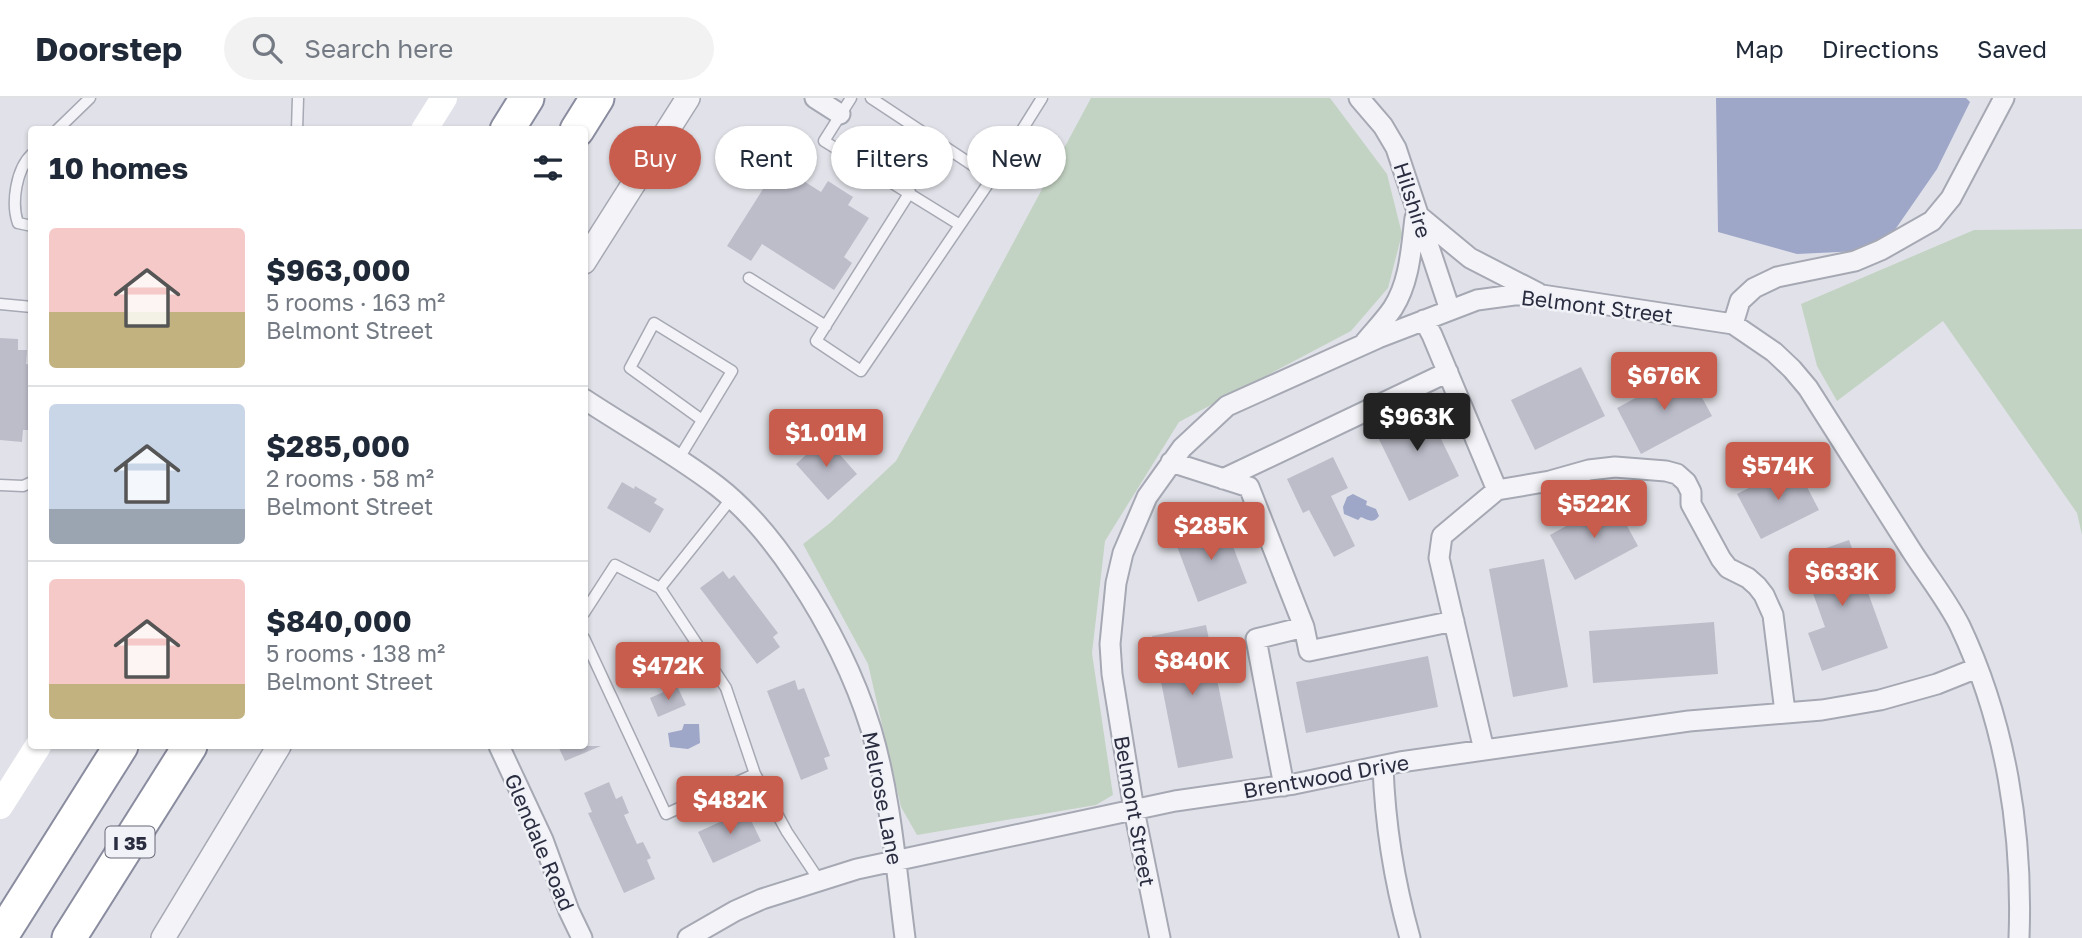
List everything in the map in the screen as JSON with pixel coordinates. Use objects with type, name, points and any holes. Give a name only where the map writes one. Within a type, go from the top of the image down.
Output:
[{"type":"highway","points":[[510,126],[527,98]]},
{"type":"highway","points":[[580,126],[597,98]]},
{"type":"highway","name":"I 35","points":[[0,938],[119,749]]},
{"type":"highway","name":"I 35","points":[[69,938],[188,749]]},
{"type":"main road","points":[[426,126],[443,98]]},
{"type":"main road","points":[[0,806],[36,749]]},
{"type":"street","points":[[588,256],[688,98]]},
{"type":"street","points":[[815,98],[846,106]]},
{"type":"street","name":"Hilshire","points":[[1359,98],[1396,148],[1450,310]]},
{"type":"street","points":[[2004,98],[1951,198],[1932,221],[1881,250],[1855,261],[1777,277],[1754,288],[1740,301],[1733,324],[1774,352],[1808,388],[1959,624],[1978,668],[2001,748],[2013,804],[2019,862],[2019,938]]},
{"type":"street","points":[[1416,213],[1470,258],[1542,295]]},
{"type":"street","name":"Belmont Street","points":[[1362,345],[1392,308],[1403,287],[1410,264],[1416,213]]},
{"type":"street","name":"Belmont Street","points":[[1160,938],[1134,810],[1112,674],[1111,613],[1121,563],[1147,498],[1171,462],[1203,426],[1227,406],[1362,345],[1477,300],[1514,295],[1542,295],[1733,324]]},
{"type":"street","points":[[1424,320],[1497,489]]},
{"type":"street","points":[[1223,479],[1448,372]]},
{"type":"street","name":"Melrose Lane","points":[[588,402],[718,487],[765,535],[820,612],[860,696],[872,732],[885,786],[905,938]]},
{"type":"street","points":[[1171,462],[1249,487],[1304,627],[1309,651],[1454,621]]},
{"type":"street","points":[[1484,750],[1439,558],[1442,536],[1497,489],[1550,481],[1589,470],[1641,467],[1677,474],[1686,482],[1691,504],[1721,559],[1728,568],[1748,578],[1769,604],[1773,615],[1785,712]]},
{"type":"street","points":[[1284,786],[1256,639],[1304,627]]},
{"type":"street","name":"Brentwood Drive","points":[[688,938],[762,899],[857,869],[1175,801],[1284,786],[1383,766],[1484,750],[1689,721],[1822,710],[1880,700],[1937,684],[1978,668]]},
{"type":"street","points":[[163,938],[277,749]]},
{"type":"street","name":"Glendale Road","points":[[500,749],[543,840],[582,938]]},
{"type":"street","points":[[1383,766],[1388,843],[1410,938]]},
{"type":"lane","points":[[61,126],[90,98]]},
{"type":"lane","points":[[297,126],[298,98]]},
{"type":"lane","points":[[871,98],[967,161]]},
{"type":"lane","points":[[1024,126],[1042,98]]},
{"type":"lane","points":[[846,106],[824,141],[960,225]]},
{"type":"lane","points":[[28,157],[18,184],[14,212],[18,223],[28,225]]},
{"type":"lane","points":[[910,192],[816,341],[861,371],[985,189]]},
{"type":"lane","points":[[748,278],[826,326]]},
{"type":"lane","points":[[0,304],[28,307]]},
{"type":"lane","points":[[678,460],[732,371],[654,323],[630,368],[702,420]]},
{"type":"lane","points":[[0,485],[28,484]]},
{"type":"lane","points":[[660,589],[731,499]]},
{"type":"lane","points":[[588,607],[615,565],[660,589],[726,688],[755,774],[787,832],[819,880]]},
{"type":"lane","points":[[588,647],[666,814],[755,774]]},
{"type":"green space","points":[[1091,98],[1330,98],[1387,174],[1402,234],[1388,288],[1351,331],[1179,422],[1105,541],[1092,653],[1113,795],[1096,805],[917,835],[901,807],[868,664],[803,544],[830,523],[896,461],[1042,189],[1066,189],[1066,145]]},
{"type":"green space","points":[[2082,229],[2082,535],[2077,513],[1943,321],[1837,401],[1817,366],[1801,304],[1974,230]]},
{"type":"water","points":[[1716,98],[1966,98],[1970,102],[1937,169],[1881,250],[1797,254],[1718,232]]},
{"type":"water","points":[[1353,494],[1367,501],[1366,505],[1376,509],[1379,516],[1375,520],[1361,517],[1358,520],[1344,514],[1343,507],[1347,497]]},
{"type":"water","points":[[684,724],[699,724],[700,743],[688,749],[670,747],[668,733],[682,730]]},
{"type":"building","points":[[828,181],[831,183],[831,189],[840,189],[853,197],[848,205],[869,218],[844,257],[852,263],[834,290],[762,244],[751,261],[727,246],[763,189],[816,189],[821,192]]},
{"type":"building","points":[[0,338],[18,339],[18,350],[27,350],[28,430],[23,430],[22,442],[0,440]]},
{"type":"building","points":[[1581,367],[1605,416],[1535,450],[1511,400]]},
{"type":"building","points":[[1687,370],[1712,416],[1641,454],[1617,408]]},
{"type":"building","points":[[1425,406],[1459,476],[1409,501],[1375,431]]},
{"type":"building","points":[[825,438],[857,474],[828,500],[796,464]]},
{"type":"building","points":[[1333,457],[1348,488],[1331,496],[1355,546],[1334,557],[1309,510],[1303,513],[1287,479]]},
{"type":"building","points":[[1795,464],[1819,510],[1761,539],[1737,494]]},
{"type":"building","points":[[622,482],[657,499],[654,503],[664,509],[650,533],[607,508]]},
{"type":"building","points":[[1613,500],[1638,546],[1575,580],[1550,535]]},
{"type":"building","points":[[1224,523],[1247,583],[1198,602],[1175,541]]},
{"type":"building","points":[[1849,540],[1888,648],[1822,671],[1808,633],[1825,627],[1800,557]]},
{"type":"building","points":[[1544,559],[1568,687],[1513,697],[1489,569]]},
{"type":"building","points":[[723,571],[729,579],[734,575],[778,633],[773,637],[780,647],[757,664],[700,588]]},
{"type":"building","points":[[1714,622],[1718,674],[1593,683],[1589,631]]},
{"type":"building","points":[[1206,625],[1233,758],[1178,768],[1152,636]]},
{"type":"building","points":[[1428,656],[1438,707],[1306,733],[1296,682]]},
{"type":"building","points":[[795,680],[798,690],[804,688],[830,756],[824,758],[828,769],[801,780],[767,691]]},
{"type":"building","points":[[677,686],[686,705],[658,717],[650,698]]},
{"type":"building","points":[[601,746],[565,761],[559,749]]},
{"type":"building","points":[[609,782],[616,799],[622,796],[629,813],[624,815],[637,844],[643,842],[651,858],[647,860],[655,879],[624,893],[588,813],[592,812],[584,793]]},
{"type":"building","points":[[746,810],[761,841],[713,863],[698,832]]}]
